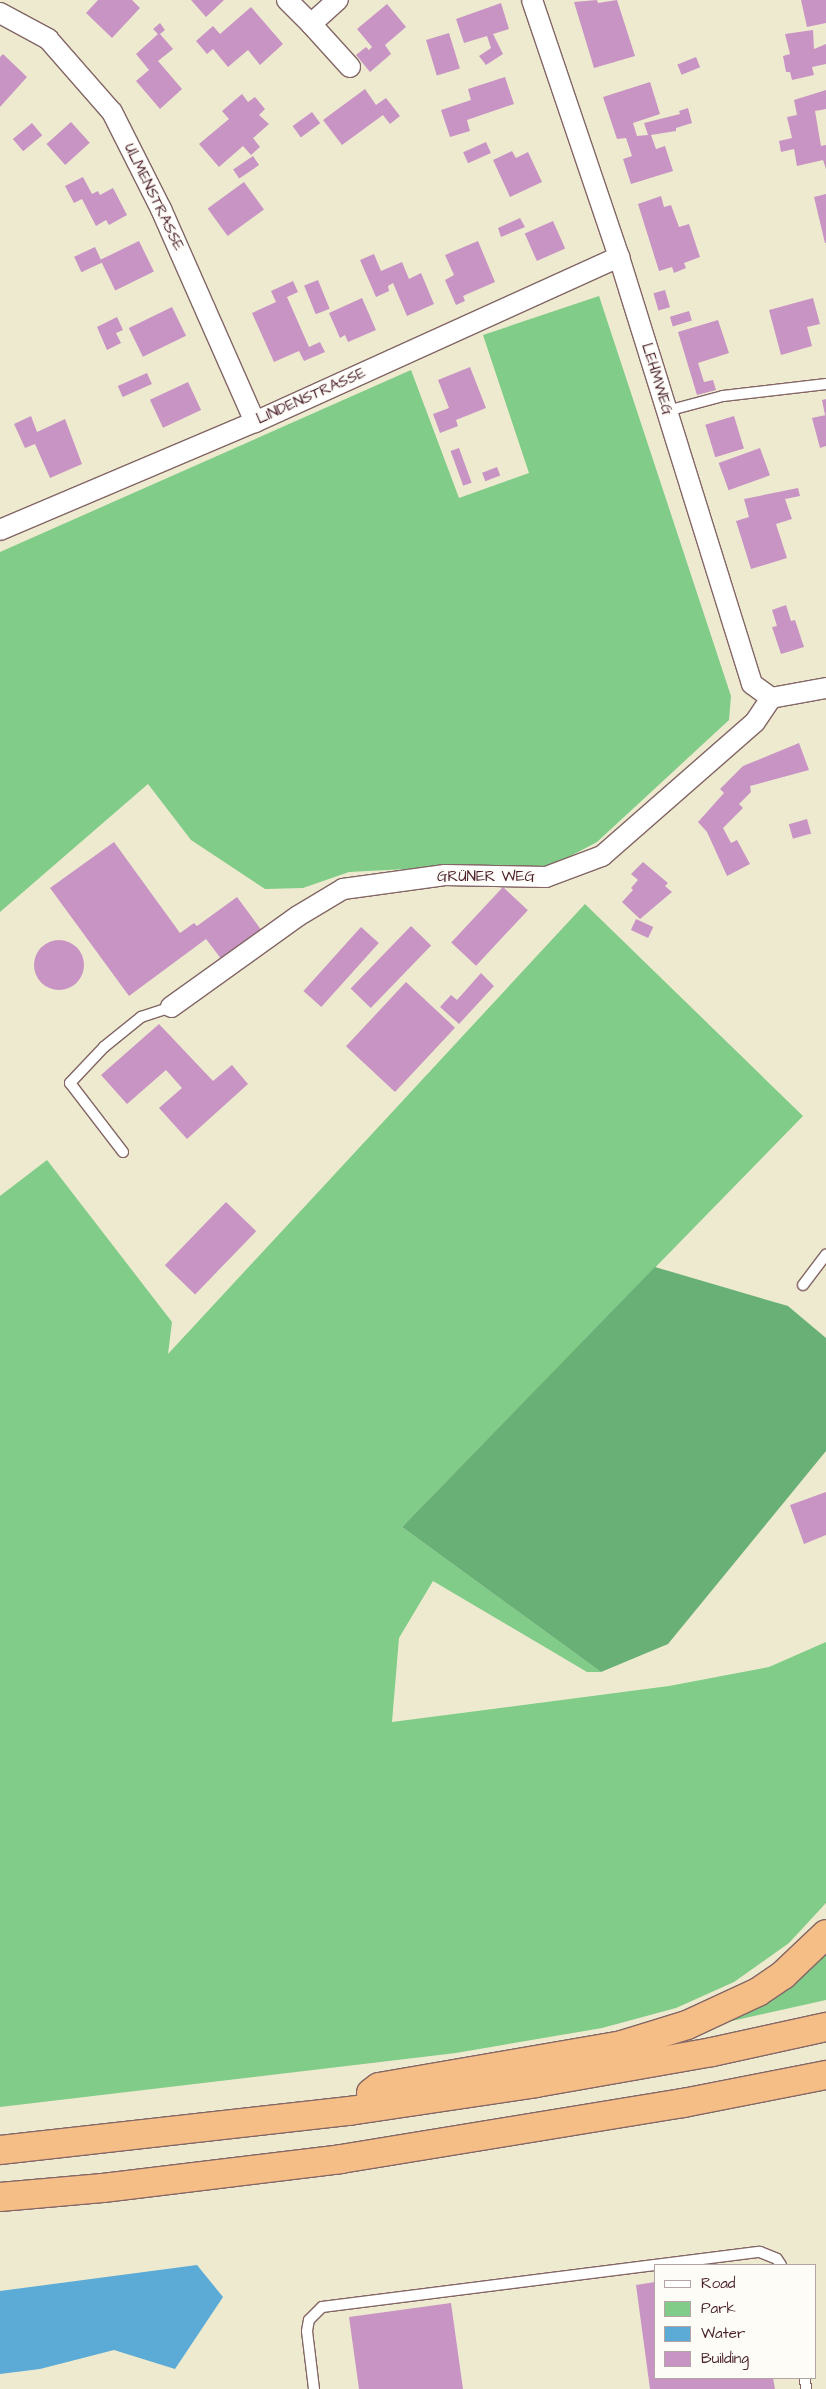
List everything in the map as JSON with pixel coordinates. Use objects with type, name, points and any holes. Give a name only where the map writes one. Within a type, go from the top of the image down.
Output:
[{"type":"highway","points":[[349,2111],[379,2087],[622,2045],[687,2025],[758,1992],[783,1975],[826,1934]]},
{"type":"highway","points":[[0,2150],[349,2111],[536,2083],[712,2052],[826,2027]]},
{"type":"highway","points":[[0,2197],[341,2159],[683,2103],[826,2075]]},
{"type":"street","points":[[287,0],[350,67]]},
{"type":"street","points":[[311,24],[338,0]]},
{"type":"street","name":"LEHMWEG","points":[[532,0],[619,257],[752,684],[771,698]]},
{"type":"street","name":"ULMENSTRASSE","points":[[0,13],[48,40],[112,112],[162,209],[255,422]]},
{"type":"street","name":"LINDENSTRASSE","points":[[0,530],[255,422],[619,257]]},
{"type":"street","points":[[771,698],[826,688]]},
{"type":"street","name":"GRÜNER WEG","points":[[171,1006],[298,916],[343,889],[445,875],[546,877],[602,856],[755,722],[771,698]]},
{"type":"lane","points":[[667,411],[723,396],[826,384]]},
{"type":"lane","points":[[123,1152],[70,1083],[104,1048],[141,1017],[171,1006]]},
{"type":"lane","points":[[803,1285],[826,1255]]},
{"type":"lane","points":[[664,2264],[760,2252],[777,2259],[780,2264]]},
{"type":"lane","points":[[314,2389],[307,2331],[309,2320],[322,2307],[654,2265]]},
{"type":"green space","points":[[599,296],[731,696],[729,720],[597,842],[548,868],[464,866],[349,872],[303,888],[265,889],[191,840],[148,784],[0,912],[0,552],[411,370],[459,498],[529,473],[483,335]]},
{"type":"green space","points":[[585,904],[803,1116],[402,1527],[601,1672],[587,1672],[433,1581],[399,1638],[392,1722],[669,1686],[769,1667],[826,1642],[826,1903],[789,1943],[734,1982],[676,2008],[602,2028],[456,2053],[0,2107],[0,1196],[47,1160],[172,1322],[168,1354]]},
{"type":"green space","points":[[655,1267],[788,1306],[826,1338],[826,1451],[668,1644],[601,1672],[402,1527]]},
{"type":"green space","points":[[826,1947],[826,2000],[723,2023]]},
{"type":"water","points":[[197,2265],[223,2297],[175,2369],[114,2350],[40,2369],[0,2374],[0,2291]]},
{"type":"building","points":[[98,0],[132,0],[140,8],[112,38],[86,13]]},
{"type":"building","points":[[191,0],[224,0],[206,17]]},
{"type":"building","points":[[597,0],[598,3],[617,0],[635,56],[594,68],[574,2]]},
{"type":"building","points":[[801,0],[826,0],[826,23],[807,27]]},
{"type":"building","points":[[501,3],[509,29],[493,34],[503,54],[486,65],[479,56],[491,48],[487,36],[464,43],[456,19]]},
{"type":"building","points":[[387,4],[406,27],[385,45],[391,54],[370,72],[356,55],[366,47],[369,50],[372,47],[357,29]]},
{"type":"building","points":[[251,7],[283,44],[260,65],[248,50],[228,67],[213,49],[207,54],[196,41],[213,26],[220,34]]},
{"type":"building","points":[[160,23],[165,30],[160,34],[173,49],[158,61],[182,89],[160,109],[136,81],[149,70],[136,54],[158,34],[153,29]]},
{"type":"building","points":[[813,30],[814,49],[826,44],[826,64],[812,67],[814,75],[792,80],[790,72],[786,72],[783,56],[790,54],[785,34]]},
{"type":"building","points":[[449,33],[460,68],[437,75],[426,40]]},
{"type":"building","points":[[3,54],[27,77],[0,107],[0,57]]},
{"type":"building","points":[[696,57],[700,67],[682,75],[677,64]]},
{"type":"building","points":[[505,77],[514,104],[467,120],[470,131],[450,137],[441,110],[471,100],[468,89]]},
{"type":"building","points":[[650,82],[660,114],[633,123],[637,136],[648,135],[644,123],[680,114],[679,111],[688,108],[692,123],[676,128],[676,131],[651,135],[656,149],[665,146],[673,171],[631,184],[623,159],[632,156],[626,138],[617,139],[603,97]]},
{"type":"building","points":[[365,89],[376,105],[386,98],[400,116],[390,124],[383,115],[342,145],[323,120]]},
{"type":"building","points":[[826,90],[826,109],[815,111],[821,146],[826,145],[826,169],[823,160],[797,166],[794,149],[781,152],[779,141],[792,138],[787,117],[797,115],[794,100]]},
{"type":"building","points":[[242,94],[248,102],[255,97],[265,109],[259,115],[269,124],[253,138],[260,147],[251,155],[243,146],[219,167],[199,144],[229,119],[222,111]]},
{"type":"building","points":[[312,112],[320,123],[301,137],[293,126]]},
{"type":"building","points":[[71,122],[90,143],[65,165],[46,144]]},
{"type":"building","points":[[32,123],[42,135],[23,151],[13,139]]},
{"type":"building","points":[[486,142],[491,153],[468,163],[463,152]]},
{"type":"building","points":[[512,151],[516,158],[528,152],[542,182],[510,197],[493,160]]},
{"type":"building","points":[[253,156],[259,165],[239,179],[233,169]]},
{"type":"building","points":[[83,177],[92,194],[98,191],[100,195],[113,188],[127,215],[109,225],[106,220],[96,226],[82,199],[74,203],[65,186]]},
{"type":"building","points":[[244,182],[264,210],[228,236],[208,208]]},
{"type":"building","points":[[826,194],[826,243],[825,243],[814,197]]},
{"type":"building","points":[[661,196],[664,207],[671,205],[679,227],[689,224],[700,257],[684,263],[686,268],[674,273],[672,267],[659,271],[638,204]]},
{"type":"building","points":[[520,218],[525,227],[501,237],[498,228]]},
{"type":"building","points":[[553,221],[565,248],[537,261],[525,234]]},
{"type":"building","points":[[139,241],[154,272],[115,290],[100,260]]},
{"type":"building","points":[[478,241],[495,282],[463,296],[465,301],[456,305],[445,280],[454,275],[445,255]]},
{"type":"building","points":[[95,247],[102,262],[81,272],[74,257]]},
{"type":"building","points":[[374,254],[381,271],[402,262],[409,279],[421,273],[434,304],[407,316],[393,283],[388,286],[389,291],[376,297],[360,260]]},
{"type":"building","points":[[318,280],[330,309],[316,314],[304,286]]},
{"type":"building","points":[[293,281],[298,292],[287,297],[309,347],[320,342],[325,352],[304,361],[299,351],[274,362],[252,313],[276,302],[271,291]]},
{"type":"building","points":[[665,290],[670,307],[658,311],[653,293]]},
{"type":"building","points":[[362,298],[376,330],[348,342],[345,335],[340,338],[329,313]]},
{"type":"building","points":[[813,298],[820,324],[807,327],[812,346],[781,355],[769,310]]},
{"type":"building","points":[[172,307],[186,336],[143,357],[129,328]]},
{"type":"building","points":[[689,311],[692,321],[673,326],[670,317]]},
{"type":"building","points":[[117,317],[123,330],[116,333],[121,343],[107,350],[97,327]]},
{"type":"building","points":[[718,320],[729,353],[698,363],[704,382],[713,380],[716,390],[697,395],[678,332]]},
{"type":"building","points":[[470,367],[486,408],[456,420],[458,426],[440,433],[433,414],[449,408],[438,380]]},
{"type":"building","points":[[147,373],[152,384],[123,397],[118,386]]},
{"type":"building","points":[[188,382],[201,410],[163,428],[150,400]]},
{"type":"building","points":[[826,399],[826,415],[825,415],[822,400]]},
{"type":"building","points":[[826,415],[826,446],[820,448],[812,418]]},
{"type":"building","points":[[31,416],[37,432],[65,419],[82,464],[50,478],[35,444],[25,448],[14,424]]},
{"type":"building","points":[[734,416],[744,449],[715,457],[705,425]]},
{"type":"building","points":[[459,448],[472,483],[463,486],[451,451]]},
{"type":"building","points":[[760,448],[770,475],[729,490],[719,463]]},
{"type":"building","points":[[497,467],[500,475],[485,481],[482,473]]},
{"type":"building","points":[[798,488],[800,496],[785,499],[792,519],[776,524],[787,558],[751,569],[736,521],[749,517],[744,499]]},
{"type":"building","points":[[786,605],[791,621],[795,620],[804,647],[781,654],[772,627],[777,626],[772,610]]},
{"type":"building","points":[[799,743],[809,770],[750,786],[751,792],[739,804],[743,808],[723,828],[731,843],[737,840],[750,864],[727,876],[707,832],[698,822],[724,793],[720,789],[743,766]]},
{"type":"building","points":[[807,819],[811,833],[793,839],[789,824]]},
{"type":"building","points":[[114,842],[180,933],[194,923],[197,926],[237,897],[262,931],[222,960],[206,939],[129,996],[50,888]]},
{"type":"building","points":[[643,862],[668,883],[665,886],[672,892],[640,919],[622,902],[633,890],[631,888],[638,880],[631,874]]},
{"type":"building","points":[[503,887],[528,910],[476,966],[451,943]]},
{"type":"building","points":[[636,919],[653,927],[648,938],[631,930]]},
{"type":"building","points":[[411,926],[431,945],[371,1008],[351,989]]},
{"type":"building","points":[[361,927],[379,943],[321,1007],[303,991]]},
{"type":"building","points":[[59,940],[68,942],[79,951],[84,965],[82,974],[73,985],[59,990],[50,988],[39,979],[34,965],[36,956],[45,945]]},
{"type":"building","points":[[481,973],[494,986],[459,1024],[440,1007],[451,995],[457,1000]]},
{"type":"building","points":[[406,982],[455,1028],[395,1092],[346,1046]]},
{"type":"building","points":[[159,1024],[213,1081],[232,1065],[248,1084],[187,1139],[159,1108],[182,1088],[166,1070],[127,1104],[101,1075]]},
{"type":"building","points":[[226,1202],[256,1231],[195,1294],[165,1265]]},
{"type":"building","points":[[826,1492],[826,1535],[804,1544],[790,1505]]},
{"type":"building","points":[[654,2282],[654,2379],[773,2379],[775,2389],[650,2389],[636,2285]]},
{"type":"building","points":[[451,2303],[463,2389],[359,2389],[349,2317]]}]
